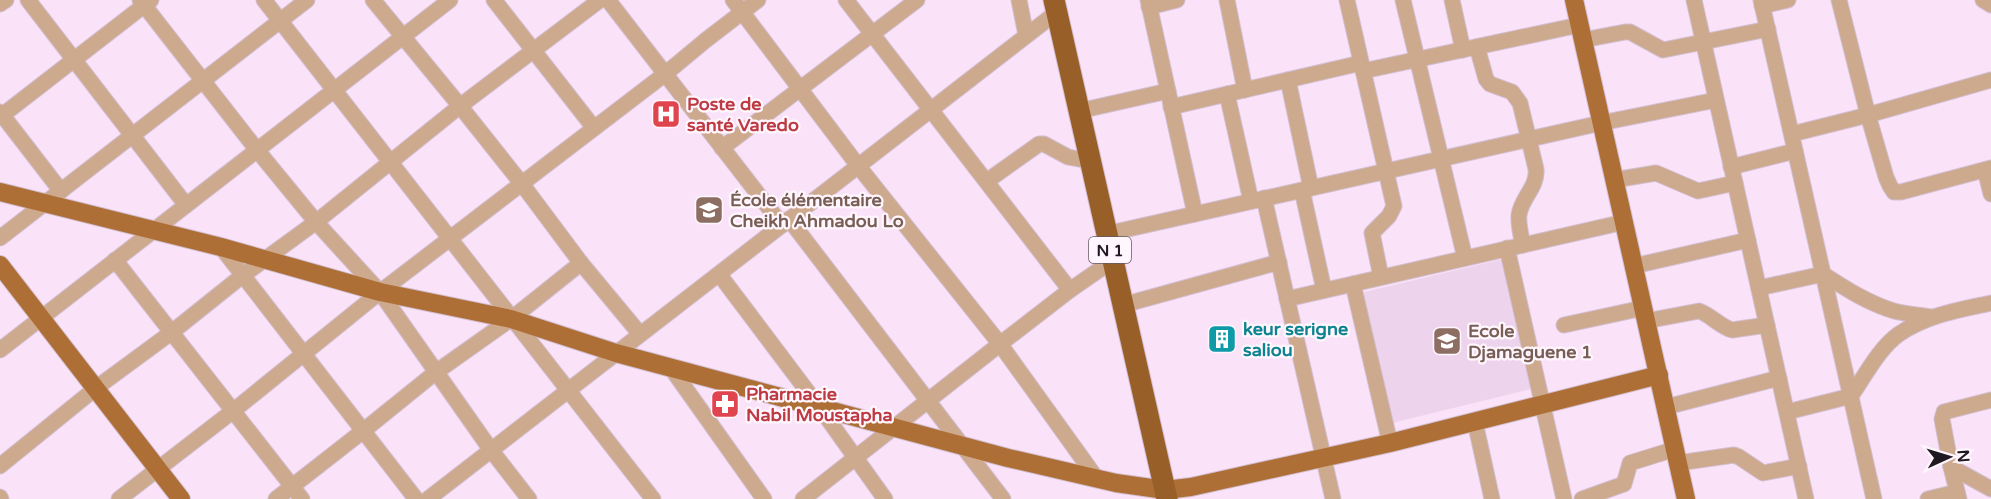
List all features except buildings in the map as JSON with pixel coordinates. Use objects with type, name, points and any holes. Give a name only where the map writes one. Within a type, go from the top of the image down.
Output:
[{"type":"highway","name":"N 1","points":[[1055,6],[1166,494]]},
{"type":"main road","points":[[1574,0],[1686,499]]},
{"type":"main road","points":[[0,192],[221,247],[380,292],[511,319],[616,353],[965,447],[1166,494],[1390,443],[1659,375]]},
{"type":"main road","points":[[0,265],[181,499]]},
{"type":"street","points":[[0,4],[6,0]]},
{"type":"street","points":[[28,0],[186,205]]},
{"type":"street","points":[[264,0],[653,499]]},
{"type":"street","points":[[0,238],[308,0]]},
{"type":"street","points":[[373,0],[640,334]]},
{"type":"street","points":[[0,350],[450,0]]},
{"type":"street","points":[[494,0],[594,128]]},
{"type":"street","points":[[0,466],[96,388],[316,222],[460,106],[600,0]]},
{"type":"street","points":[[608,0],[722,148],[785,222],[928,400],[1003,499]]},
{"type":"street","points":[[119,499],[233,411],[380,292],[665,74],[706,40],[738,6],[758,0]]},
{"type":"street","points":[[846,0],[1070,290]]},
{"type":"street","points":[[722,148],[917,0]]},
{"type":"street","points":[[1019,0],[1026,35]]},
{"type":"street","points":[[1177,0],[1148,3],[1196,214]]},
{"type":"street","points":[[1227,0],[1245,90]]},
{"type":"street","points":[[1347,0],[1394,206],[1389,216],[1372,233],[1381,277]]},
{"type":"street","points":[[1403,0],[1465,258]]},
{"type":"street","points":[[1452,0],[1470,48],[1486,79],[1490,84],[1512,92],[1520,103],[1537,176],[1519,213],[1515,247],[1543,405],[1564,499]]},
{"type":"street","points":[[1694,0],[1806,499]]},
{"type":"street","points":[[1788,0],[1762,3],[1874,499]]},
{"type":"street","points":[[1839,0],[1868,115],[1886,177],[1894,192],[1988,169],[1991,194]]},
{"type":"street","points":[[1983,0],[1991,4]]},
{"type":"street","points":[[61,191],[1,114],[145,2],[257,150],[316,222],[380,292],[491,450],[529,499]]},
{"type":"street","points":[[738,6],[859,166],[1000,344],[1097,479]]},
{"type":"street","points":[[428,499],[1026,35],[1055,6]]},
{"type":"street","points":[[1172,106],[1288,80],[1418,59],[1470,48],[1581,33],[1630,32],[1663,50],[1768,29]]},
{"type":"street","points":[[1288,80],[1324,290]]},
{"type":"street","points":[[1792,134],[1991,80]]},
{"type":"street","points":[[1079,111],[1168,91]]},
{"type":"street","points":[[1227,94],[1279,262],[1333,499]]},
{"type":"street","points":[[1106,234],[1602,123],[1716,100]]},
{"type":"street","points":[[987,181],[1039,144],[1044,144],[1068,157],[1089,161]]},
{"type":"street","points":[[1614,180],[1656,172],[1698,191],[1795,151]]},
{"type":"street","points":[[1287,298],[1624,222]]},
{"type":"street","points":[[1634,266],[1748,240]]},
{"type":"street","points":[[221,247],[416,499]]},
{"type":"street","points":[[115,260],[302,499]]},
{"type":"street","points":[[803,499],[1070,290],[1112,261]]},
{"type":"street","points":[[1123,305],[1279,262]]},
{"type":"street","points":[[276,499],[436,372],[511,319],[581,263]]},
{"type":"street","points":[[719,274],[885,499]]},
{"type":"street","points":[[1759,288],[1823,274],[1875,304],[1896,312],[1931,317]]},
{"type":"street","points":[[1353,284],[1390,443]]},
{"type":"street","points":[[1787,412],[1851,396],[1878,356],[1898,335],[1931,317],[1991,303]]},
{"type":"street","points":[[1564,325],[1699,311],[1731,330],[1767,325]]},
{"type":"street","points":[[671,368],[764,499]]},
{"type":"street","points":[[1666,407],[1779,378]]},
{"type":"street","points":[[1928,499],[1958,496],[1942,418],[1944,412],[1991,400]]},
{"type":"street","points":[[1475,422],[1492,499]]},
{"type":"street","points":[[1582,499],[1624,484],[1630,463],[1677,456],[1729,455],[1739,457],[1763,473],[1799,466]]},
{"type":"street","points":[[1951,467],[1991,489]]},
{"type":"shaded area","name":"Ecole Djamaguene 1","points":[[1507,258],[1535,388],[1388,424],[1360,293]]},
{"type":"place","name":"Poste de santé Varedo","points":[[666,114]]},
{"type":"place","name":"École élémentaire Cheikh Ahmadou Lo","points":[[709,210]]},
{"type":"place","name":"keur serigne saliou","points":[[1222,339]]},
{"type":"place","name":"Ecole Djamaguene 1","points":[[1447,341]]},
{"type":"place","name":"Pharmacie Nabil Moustapha","points":[[725,404]]}]
